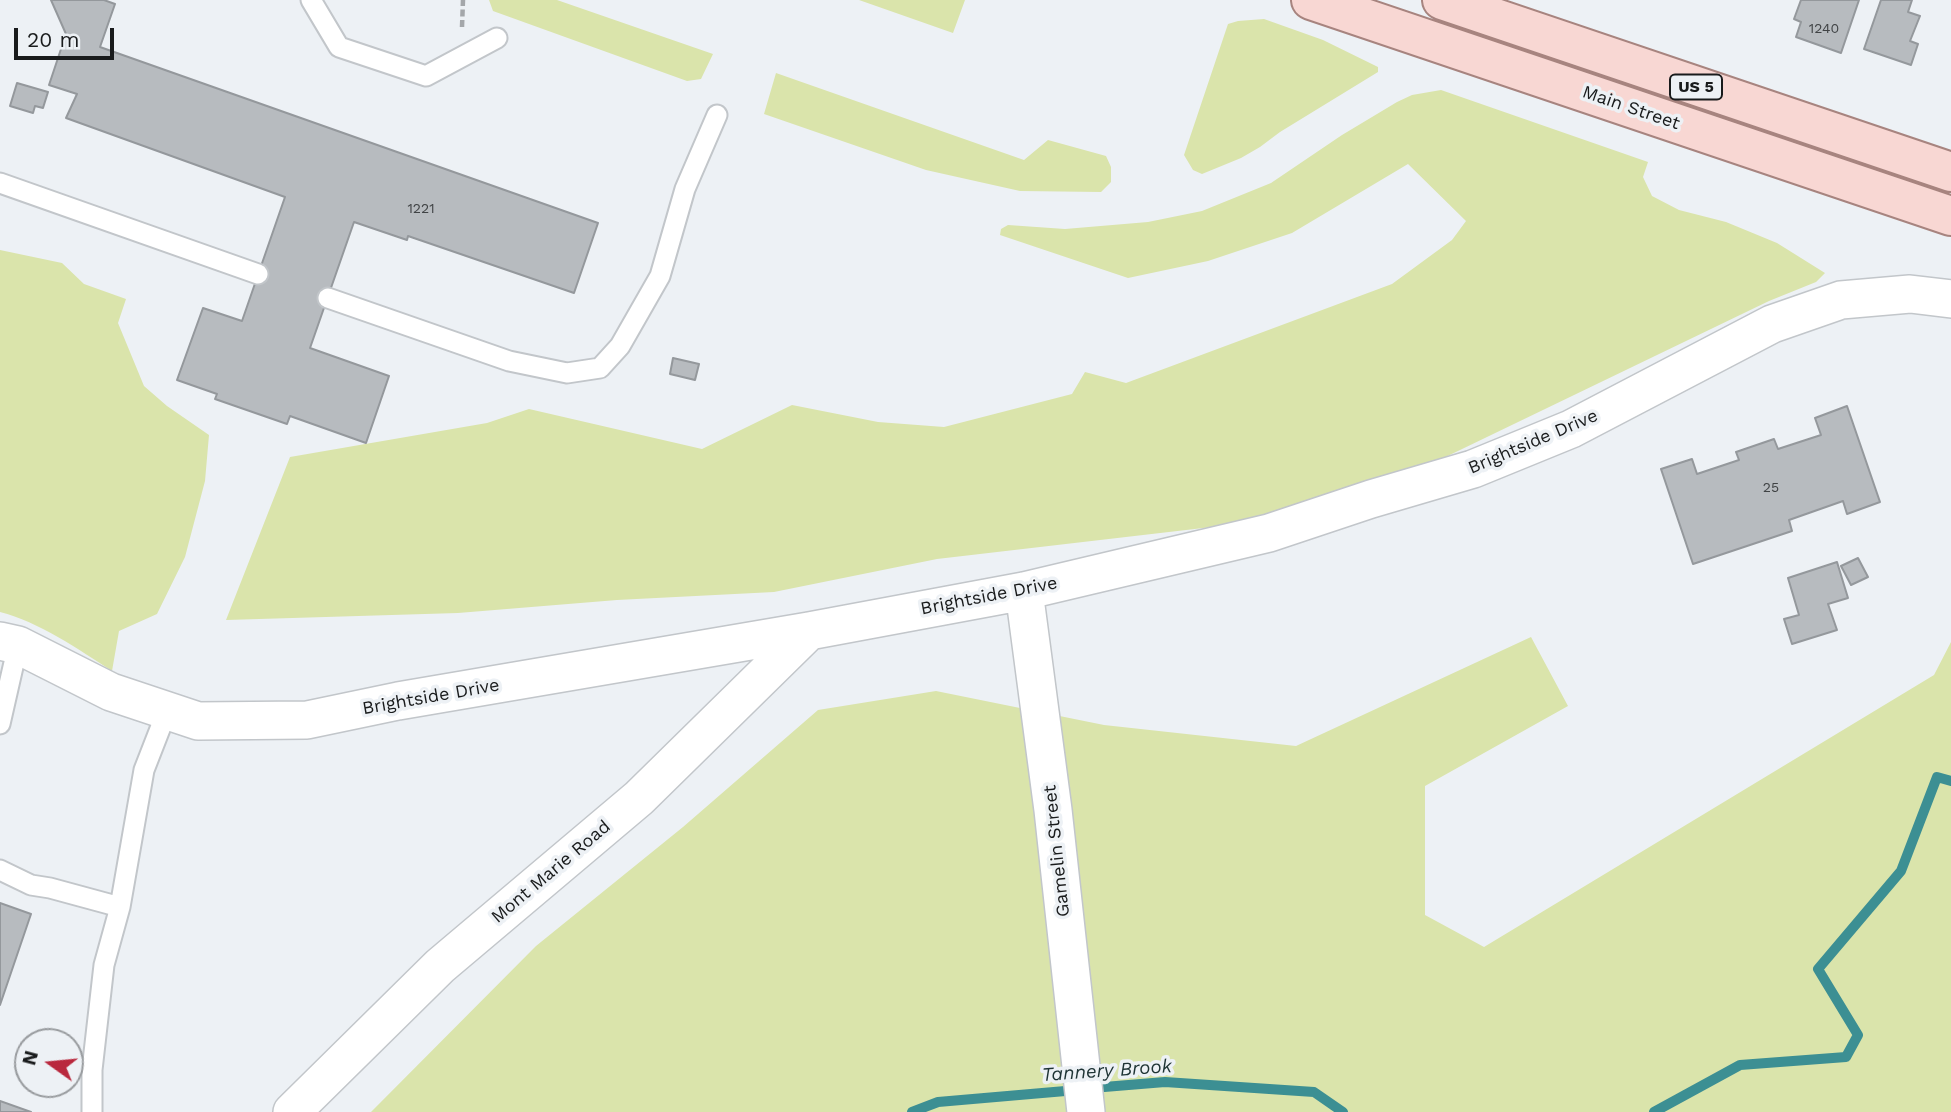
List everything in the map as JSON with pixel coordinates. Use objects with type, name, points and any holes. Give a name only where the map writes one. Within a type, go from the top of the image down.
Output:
[{"type":"main road","name":"Main Street","points":[[1311,0],[1951,216]]},
{"type":"main road","name":"US 5","points":[[1442,0],[1951,172]]},
{"type":"street","name":"Brightside Drive","points":[[9,643],[111,692],[198,721],[307,720],[398,701],[809,631],[1024,591],[1269,533],[1473,469],[1571,429],[1772,324],[1841,300],[1910,293],[1951,299]]},
{"type":"street","name":"Gamelin Street","points":[[1024,591],[1053,810],[1086,1112]]},
{"type":"street","name":"Mont Marie Road","points":[[292,1112],[440,966],[639,798],[809,631]]},
{"type":"lane","points":[[311,0],[339,47],[426,76],[497,38]]},
{"type":"lane","points":[[328,298],[509,361],[567,373],[600,368],[620,346],[660,276],[685,189],[717,115]]},
{"type":"lane","points":[[0,183],[258,274]]},
{"type":"lane","points":[[0,724],[9,643]]},
{"type":"lane","points":[[92,1112],[92,1070],[104,965],[120,907],[144,770],[167,711]]},
{"type":"lane","points":[[0,870],[31,885],[120,907]]},
{"type":"green space","points":[[489,0],[557,0],[713,54],[701,79],[687,81],[493,11]]},
{"type":"green space","points":[[859,0],[965,0],[953,33]]},
{"type":"green space","points":[[1264,19],[1323,40],[1378,67],[1378,72],[1260,147],[1202,174],[1193,170],[1184,155],[1228,24]]},
{"type":"green space","points":[[776,73],[1024,160],[1048,140],[1106,156],[1111,167],[1111,182],[1101,192],[1020,191],[926,170],[764,114]]},
{"type":"green space","points":[[1441,90],[1648,162],[1643,177],[1652,196],[1679,210],[1726,222],[1777,243],[1825,273],[1816,282],[1769,301],[1431,464],[1229,525],[937,559],[774,592],[617,600],[458,613],[226,620],[290,457],[487,423],[529,409],[702,449],[792,405],[878,422],[944,427],[1072,394],[1085,372],[1126,383],[1392,284],[1452,240],[1466,221],[1408,164],[1292,233],[1208,261],[1128,278],[1000,235],[1001,229],[1008,225],[1065,229],[1148,222],[1202,211],[1271,183],[1397,102],[1412,95]]},
{"type":"green space","points":[[0,250],[62,263],[84,284],[126,299],[118,323],[144,386],[167,406],[209,435],[205,481],[185,557],[157,614],[119,631],[112,671],[44,629],[0,612]]},
{"type":"green space","points":[[1531,637],[1568,706],[1425,786],[1425,915],[1484,947],[1934,675],[1951,642],[1951,1112],[371,1112],[536,946],[683,827],[818,710],[936,691],[1104,725],[1296,746]]},
{"type":"building","points":[[51,0],[104,0],[115,4],[100,47],[598,223],[574,293],[408,236],[407,240],[354,222],[310,348],[389,376],[366,443],[290,416],[287,424],[215,399],[217,394],[177,380],[203,308],[242,321],[285,197],[66,118],[77,94],[49,85],[66,34]]},
{"type":"building","points":[[1801,0],[1859,0],[1841,53],[1796,37],[1801,22],[1794,19]]},
{"type":"building","points":[[1881,0],[1912,0],[1908,12],[1920,16],[1910,41],[1918,44],[1911,65],[1864,49]]},
{"type":"building","points":[[17,83],[48,92],[43,108],[35,106],[33,113],[10,106]]},
{"type":"building","points":[[673,358],[699,364],[695,380],[670,374]]},
{"type":"building","points":[[1847,406],[1880,502],[1847,514],[1843,501],[1789,520],[1792,531],[1693,564],[1661,469],[1692,459],[1697,474],[1739,460],[1736,452],[1774,439],[1778,449],[1821,435],[1815,418]]},
{"type":"building","points":[[1858,558],[1868,577],[1851,585],[1841,566]]},
{"type":"building","points":[[1837,562],[1848,598],[1828,604],[1837,630],[1792,644],[1784,619],[1799,615],[1788,578]]},
{"type":"building","points":[[0,903],[31,914],[0,1005]]},
{"type":"building","points":[[0,1101],[31,1112],[0,1112]]},
{"type":"waterway","name":"Tannery Brook","points":[[1654,1112],[1740,1065],[1846,1057],[1858,1035],[1818,969],[1901,871],[1937,777],[1951,781]]},
{"type":"waterway","name":"Tannery Brook","points":[[1092,1088],[1165,1082],[1314,1092],[1343,1112]]},
{"type":"waterway","name":"Tannery Brook","points":[[912,1112],[938,1102],[1077,1090]]}]
